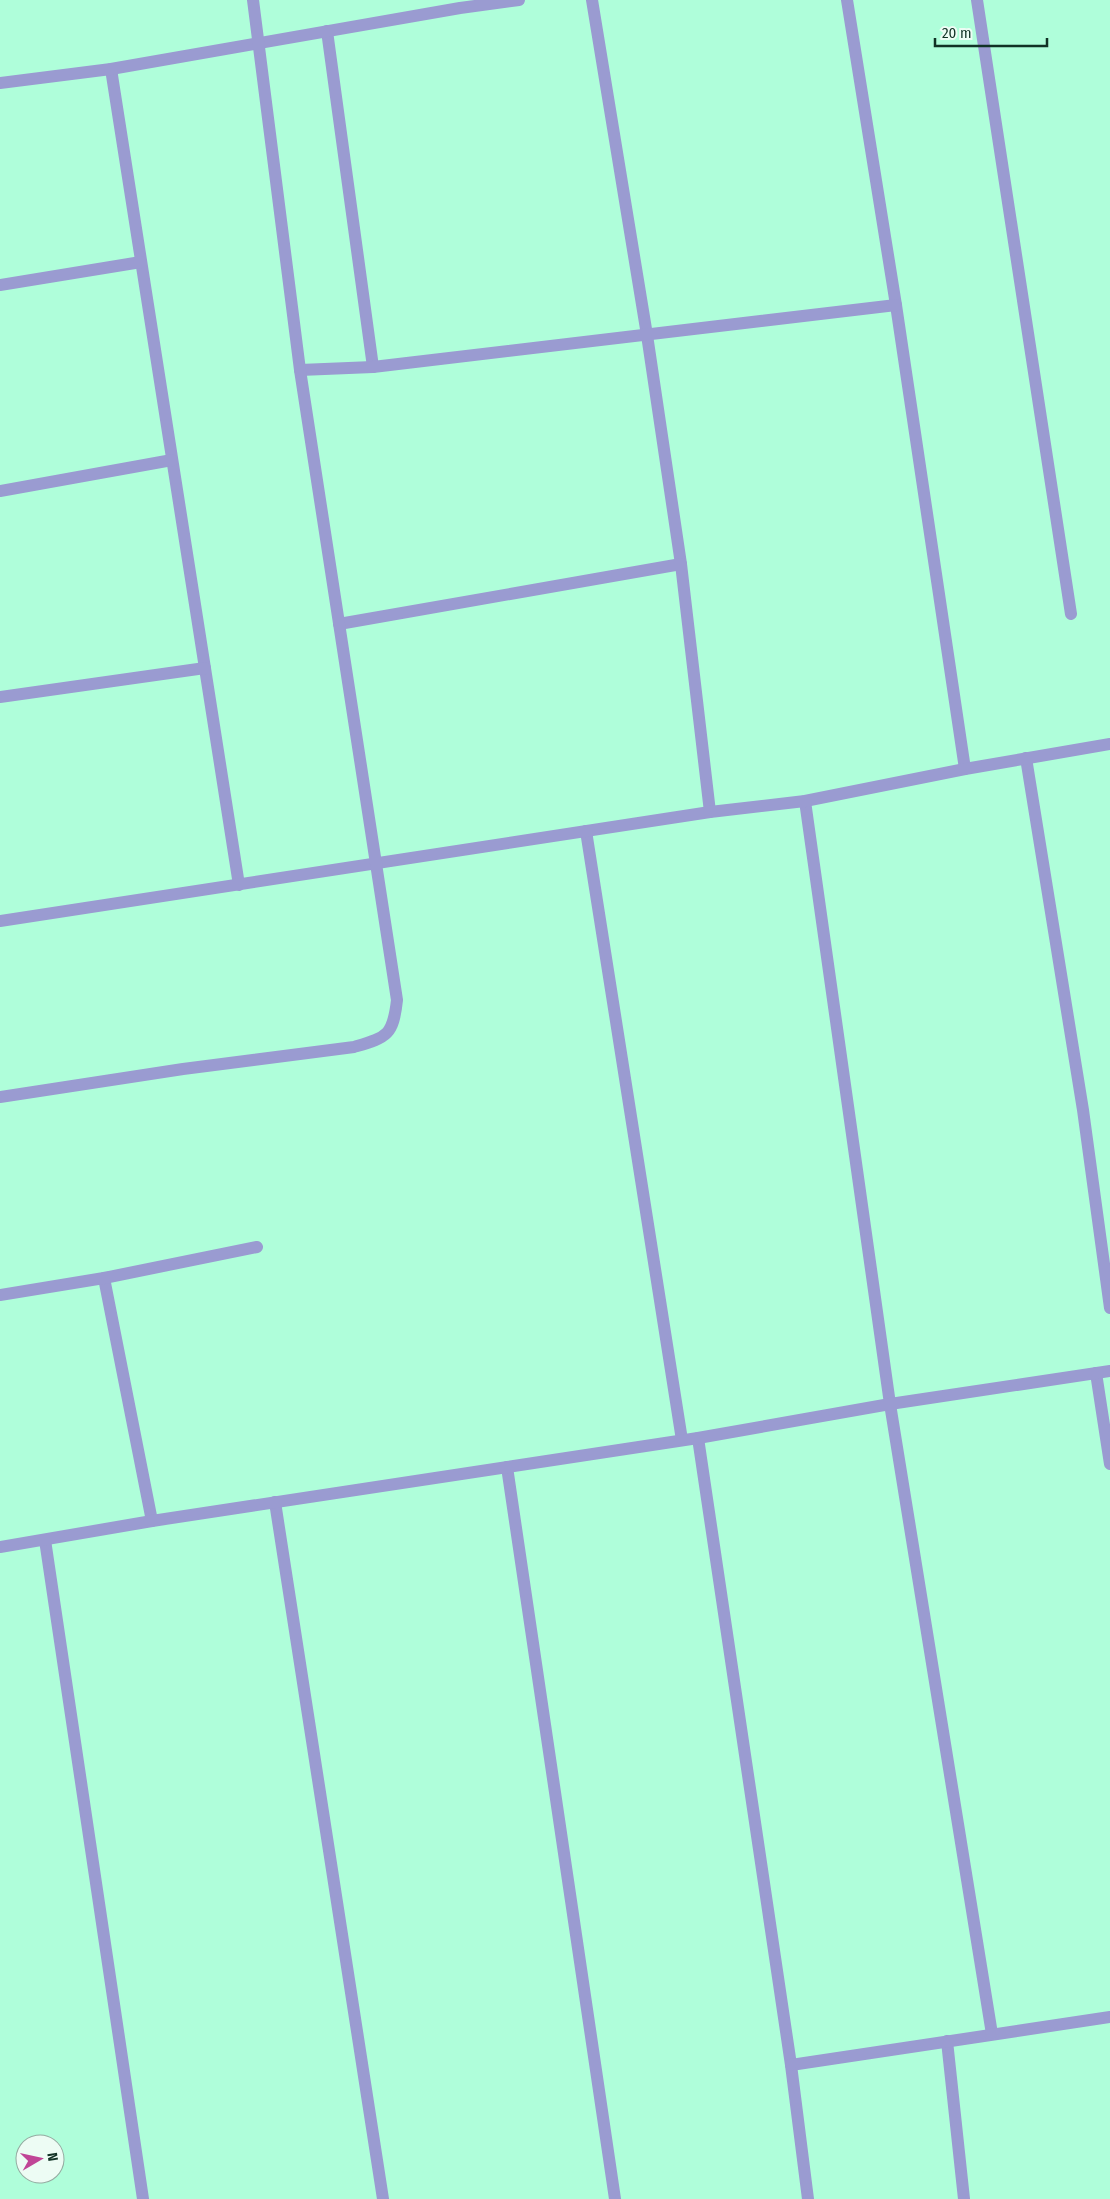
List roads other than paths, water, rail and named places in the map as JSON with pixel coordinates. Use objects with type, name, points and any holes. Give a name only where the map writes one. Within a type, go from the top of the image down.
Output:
[{"type":"street","points":[[0,1097],[183,1069],[354,1048],[377,1041],[386,1035],[395,1021],[397,1000],[300,370],[260,42],[253,0]]},
{"type":"street","points":[[0,83],[111,69],[327,31],[459,4],[518,0]]},
{"type":"street","points":[[592,0],[647,335],[681,564],[710,812]]},
{"type":"street","points":[[848,0],[896,305],[965,768]]},
{"type":"street","points":[[977,0],[1071,614]]},
{"type":"street","points":[[327,31],[373,367]]},
{"type":"street","points":[[111,69],[239,885]]},
{"type":"street","points":[[0,285],[141,262]]},
{"type":"street","points":[[300,370],[373,367],[896,305]]},
{"type":"street","points":[[0,491],[172,460]]},
{"type":"street","points":[[340,624],[681,564]]},
{"type":"street","points":[[0,697],[205,668]]},
{"type":"street","points":[[0,922],[710,812],[805,801],[965,768],[1110,744]]},
{"type":"street","points":[[1026,758],[1083,1110],[1110,1308]]},
{"type":"street","points":[[805,801],[890,1404],[992,2034]]},
{"type":"street","points":[[586,831],[682,1440]]},
{"type":"street","points":[[0,1295],[104,1278],[257,1247]]},
{"type":"street","points":[[104,1278],[152,1522]]},
{"type":"street","points":[[0,1547],[275,1502],[698,1438],[890,1404],[1110,1371]]},
{"type":"street","points":[[1096,1374],[1110,1464]]},
{"type":"street","points":[[698,1438],[791,2065],[808,2199]]},
{"type":"street","points":[[507,1467],[615,2199]]},
{"type":"street","points":[[275,1502],[383,2199]]},
{"type":"street","points":[[45,1540],[143,2199]]},
{"type":"street","points":[[791,2065],[1110,2017]]},
{"type":"street","points":[[947,2041],[964,2199]]}]
